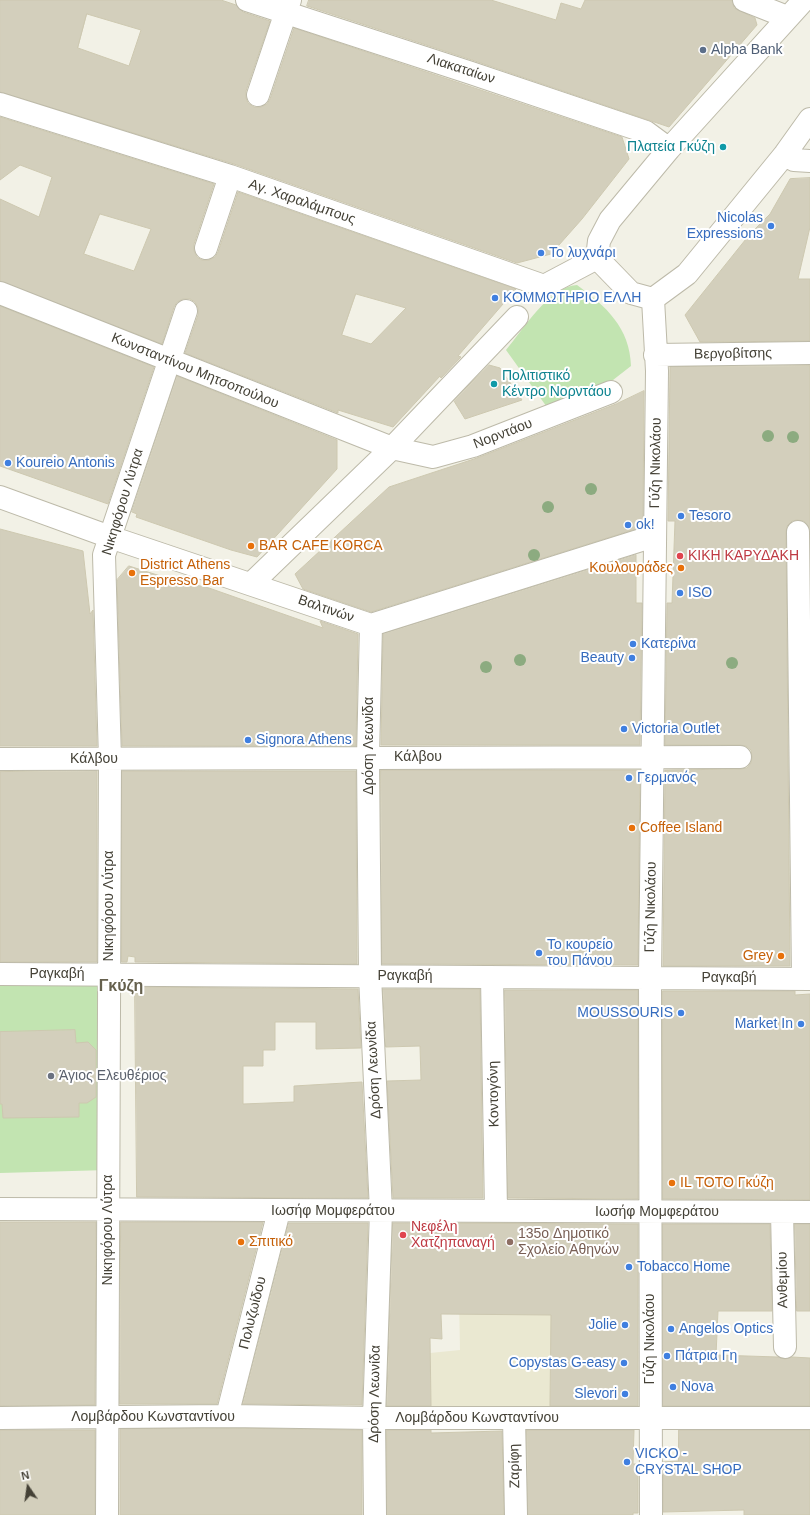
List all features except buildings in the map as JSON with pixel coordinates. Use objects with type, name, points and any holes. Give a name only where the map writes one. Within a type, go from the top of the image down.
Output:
[{"type":"street","name":"Λιακαταίων","points":[[247,0],[288,6],[472,73],[646,132],[669,149]]},
{"type":"street","points":[[744,0],[787,17]]},
{"type":"street","points":[[804,0],[787,17],[749,63],[669,149],[610,220],[599,241],[597,258],[631,293],[653,299],[687,274],[785,154],[810,119]]},
{"type":"street","points":[[258,94],[288,6]]},
{"type":"street","name":"Αγ. Χαραλάμπους","points":[[0,104],[230,176],[544,286],[597,258]]},
{"type":"street","points":[[785,154],[794,160],[810,161]]},
{"type":"street","points":[[206,248],[230,176]]},
{"type":"street","name":"Κωνσταντίνου Μητσοπούλου","points":[[0,293],[392,448]]},
{"type":"street","name":"Γύζη Νικολάου","points":[[650,1515],[650,978],[657,371],[653,299]]},
{"type":"street","name":"Νικηφόρου Λύτρα","points":[[108,1515],[110,759],[104,555],[186,311]]},
{"type":"street","points":[[251,584],[392,448],[517,317]]},
{"type":"street","name":"Βεργοβίτσης","points":[[655,355],[810,353]]},
{"type":"street","name":"Νορντάου","points":[[392,448],[434,457],[473,446],[611,392]]},
{"type":"street","name":"Βαλτινών","points":[[0,497],[110,537],[370,625],[654,536]]},
{"type":"street","points":[[798,532],[807,979]]},
{"type":"street","name":"Δρόση Λεωνίδα","points":[[370,625],[368,758],[370,976],[381,1211],[374,1418],[375,1515]]},
{"type":"street","name":"Κάλβου","points":[[0,759],[740,756]]},
{"type":"street","name":"Ραγκαβή","points":[[0,974],[807,979]]},
{"type":"street","name":"Κοντογόνη","points":[[492,977],[496,1211]]},
{"type":"street","name":"Ιωσήφ Μομφεράτου","points":[[0,1209],[810,1212]]},
{"type":"street","name":"Πολυζωίδου","points":[[227,1416],[279,1210]]},
{"type":"street","name":"Ανθεμίου","points":[[782,1212],[785,1347]]},
{"type":"street","name":"Λομβάρδου Κωνσταντίνου","points":[[0,1418],[108,1416],[374,1418],[810,1418]]},
{"type":"street","name":"Ζαρίφη","points":[[514,1418],[516,1515]]},
{"type":"shaded area","points":[[442,1219],[564,1220],[564,1245],[551,1337],[550,1412],[431,1406],[430,1353],[460,1350],[459,1297],[441,1296]]},
{"type":"green space","points":[[577,285],[607,310],[621,329],[630,352],[631,366],[613,380],[549,410],[506,350],[537,310],[556,293]]},
{"type":"green space","points":[[103,980],[108,1170],[0,1173],[0,982]]},
{"type":"place","name":"Alpha Bank","points":[[703,50]]},
{"type":"place","name":"Πλατεία Γκύζη","points":[[723,147]]},
{"type":"place","name":"Nicolas Expressions","points":[[771,226]]},
{"type":"place","name":"Το λυχνάρι","points":[[541,253]]},
{"type":"place","name":"ΚΟΜΜΩΤΗΡΙΟ ΕΛΛΗ","points":[[495,298]]},
{"type":"place","name":"Πολιτιστικό Κέντρο Νορντάου","points":[[494,384]]},
{"type":"place","name":"Koureio Antonis","points":[[8,463]]},
{"type":"place","name":"Tesoro","points":[[681,516]]},
{"type":"place","name":"ok!","points":[[628,525]]},
{"type":"place","name":"BAR CAFE KORCA","points":[[251,546]]},
{"type":"place","name":"ΚΙΚΗ ΚΑΡΥΔΑΚΗ","points":[[680,556]]},
{"type":"place","name":"Κουλουράδες","points":[[681,568]]},
{"type":"place","name":"District Athens Espresso Bar","points":[[132,573]]},
{"type":"place","name":"ISO","points":[[680,593]]},
{"type":"place","name":"Κατερίνα","points":[[633,644]]},
{"type":"place","name":"Beauty","points":[[632,658]]},
{"type":"place","name":"Victoria Outlet","points":[[624,729]]},
{"type":"place","name":"Signora Athens","points":[[248,740]]},
{"type":"place","name":"Γερμανός","points":[[629,778]]},
{"type":"place","name":"Coffee Island","points":[[632,828]]},
{"type":"place","name":"Το κουρείο του Πάνου","points":[[539,953]]},
{"type":"place","name":"Grey","points":[[781,956]]},
{"type":"place","name":"MOUSSOURIS","points":[[681,1013]]},
{"type":"place","name":"Market In","points":[[801,1024]]},
{"type":"place","name":"Άγιος Ελευθέριος","points":[[51,1076]]},
{"type":"place","name":"IL TOTO Γκύζη","points":[[672,1183]]},
{"type":"place","name":"Νεφέλη Χατζηπαναγή","points":[[403,1235]]},
{"type":"place","name":"Σπιτικό","points":[[241,1242]]},
{"type":"place","name":"135ο Δημοτικό Σχολείο Αθηνών","points":[[510,1242]]},
{"type":"place","name":"Tobacco Home","points":[[629,1267]]},
{"type":"place","name":"Jolie","points":[[625,1325]]},
{"type":"place","name":"Angelos Optics","points":[[671,1329]]},
{"type":"place","name":"Πάτρια Γη","points":[[667,1356]]},
{"type":"place","name":"Copystas G-easy","points":[[624,1363]]},
{"type":"place","name":"Nova","points":[[673,1387]]},
{"type":"place","name":"Slevori","points":[[625,1394]]},
{"type":"place","name":"VICKO - CRYSTAL SHOP","points":[[627,1462]]},
{"type":"district","name":"Γκύζη","points":[[121,987]]}]
